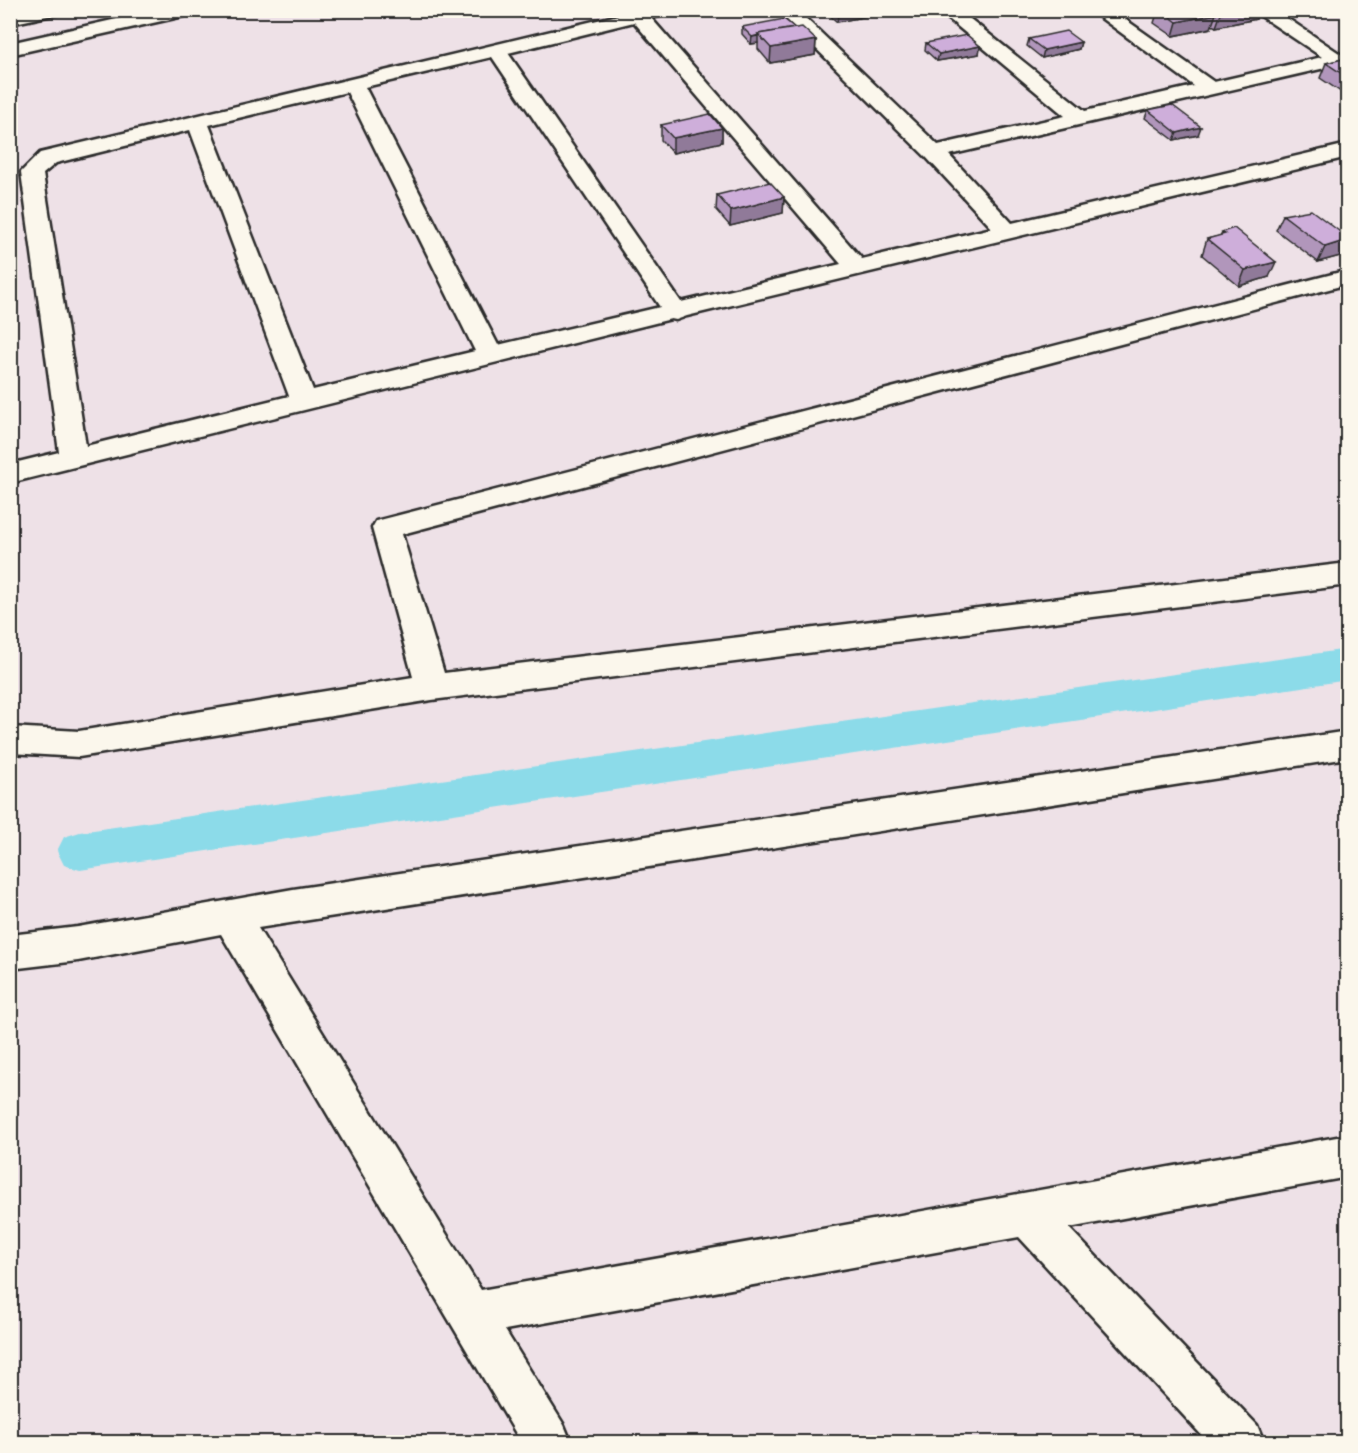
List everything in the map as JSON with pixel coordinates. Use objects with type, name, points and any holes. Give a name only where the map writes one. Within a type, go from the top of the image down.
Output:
[{"type":"street","points":[[10,19],[50,10]]},
{"type":"street","points":[[10,49],[184,10]]},
{"type":"street","points":[[74,458],[32,172],[48,158],[636,13],[661,10]]},
{"type":"street","points":[[786,10],[934,152],[1008,232]]},
{"type":"street","points":[[947,10],[1082,118]]},
{"type":"street","points":[[1099,10],[1210,89]]},
{"type":"street","points":[[934,152],[1338,59],[1261,10]]},
{"type":"street","points":[[636,13],[858,269]]},
{"type":"street","points":[[496,49],[676,313]]},
{"type":"street","points":[[353,84],[490,355]]},
{"type":"street","points":[[197,122],[304,402]]},
{"type":"street","points":[[10,474],[490,355],[676,313],[1347,150]]},
{"type":"street","points":[[432,687],[386,528],[1347,277]]},
{"type":"street","points":[[10,740],[79,744],[432,687],[1347,574]]},
{"type":"street","points":[[10,952],[78,944],[305,904],[1347,744]]},
{"type":"street","points":[[231,917],[472,1314],[547,1443]]},
{"type":"street","points":[[472,1314],[1347,1156]]},
{"type":"street","points":[[1027,1214],[1240,1443]]},
{"type":"building","points":[[833,10],[861,10],[838,15]]},
{"type":"building","points":[[1161,10],[1211,10],[1216,14],[1177,22]]},
{"type":"building","points":[[784,19],[795,28],[752,37],[742,27]]},
{"type":"building","points":[[802,27],[816,40],[771,48],[758,34]]},
{"type":"building","points":[[1066,31],[1081,42],[1044,50],[1029,39]]},
{"type":"building","points":[[967,35],[980,46],[939,54],[926,43]]},
{"type":"building","points":[[1347,58],[1347,77],[1326,63]]},
{"type":"building","points":[[1172,105],[1201,127],[1177,133],[1148,110]]},
{"type":"building","points":[[710,114],[722,128],[673,138],[661,125]]},
{"type":"building","points":[[770,182],[784,197],[731,211],[717,195]]},
{"type":"building","points":[[1311,210],[1347,237],[1347,240],[1325,247],[1283,215]]},
{"type":"building","points":[[1234,228],[1276,262],[1245,270],[1207,239],[1225,234],[1222,232]]},
{"type":"waterway","points":[[80,851],[1348,664]]}]
